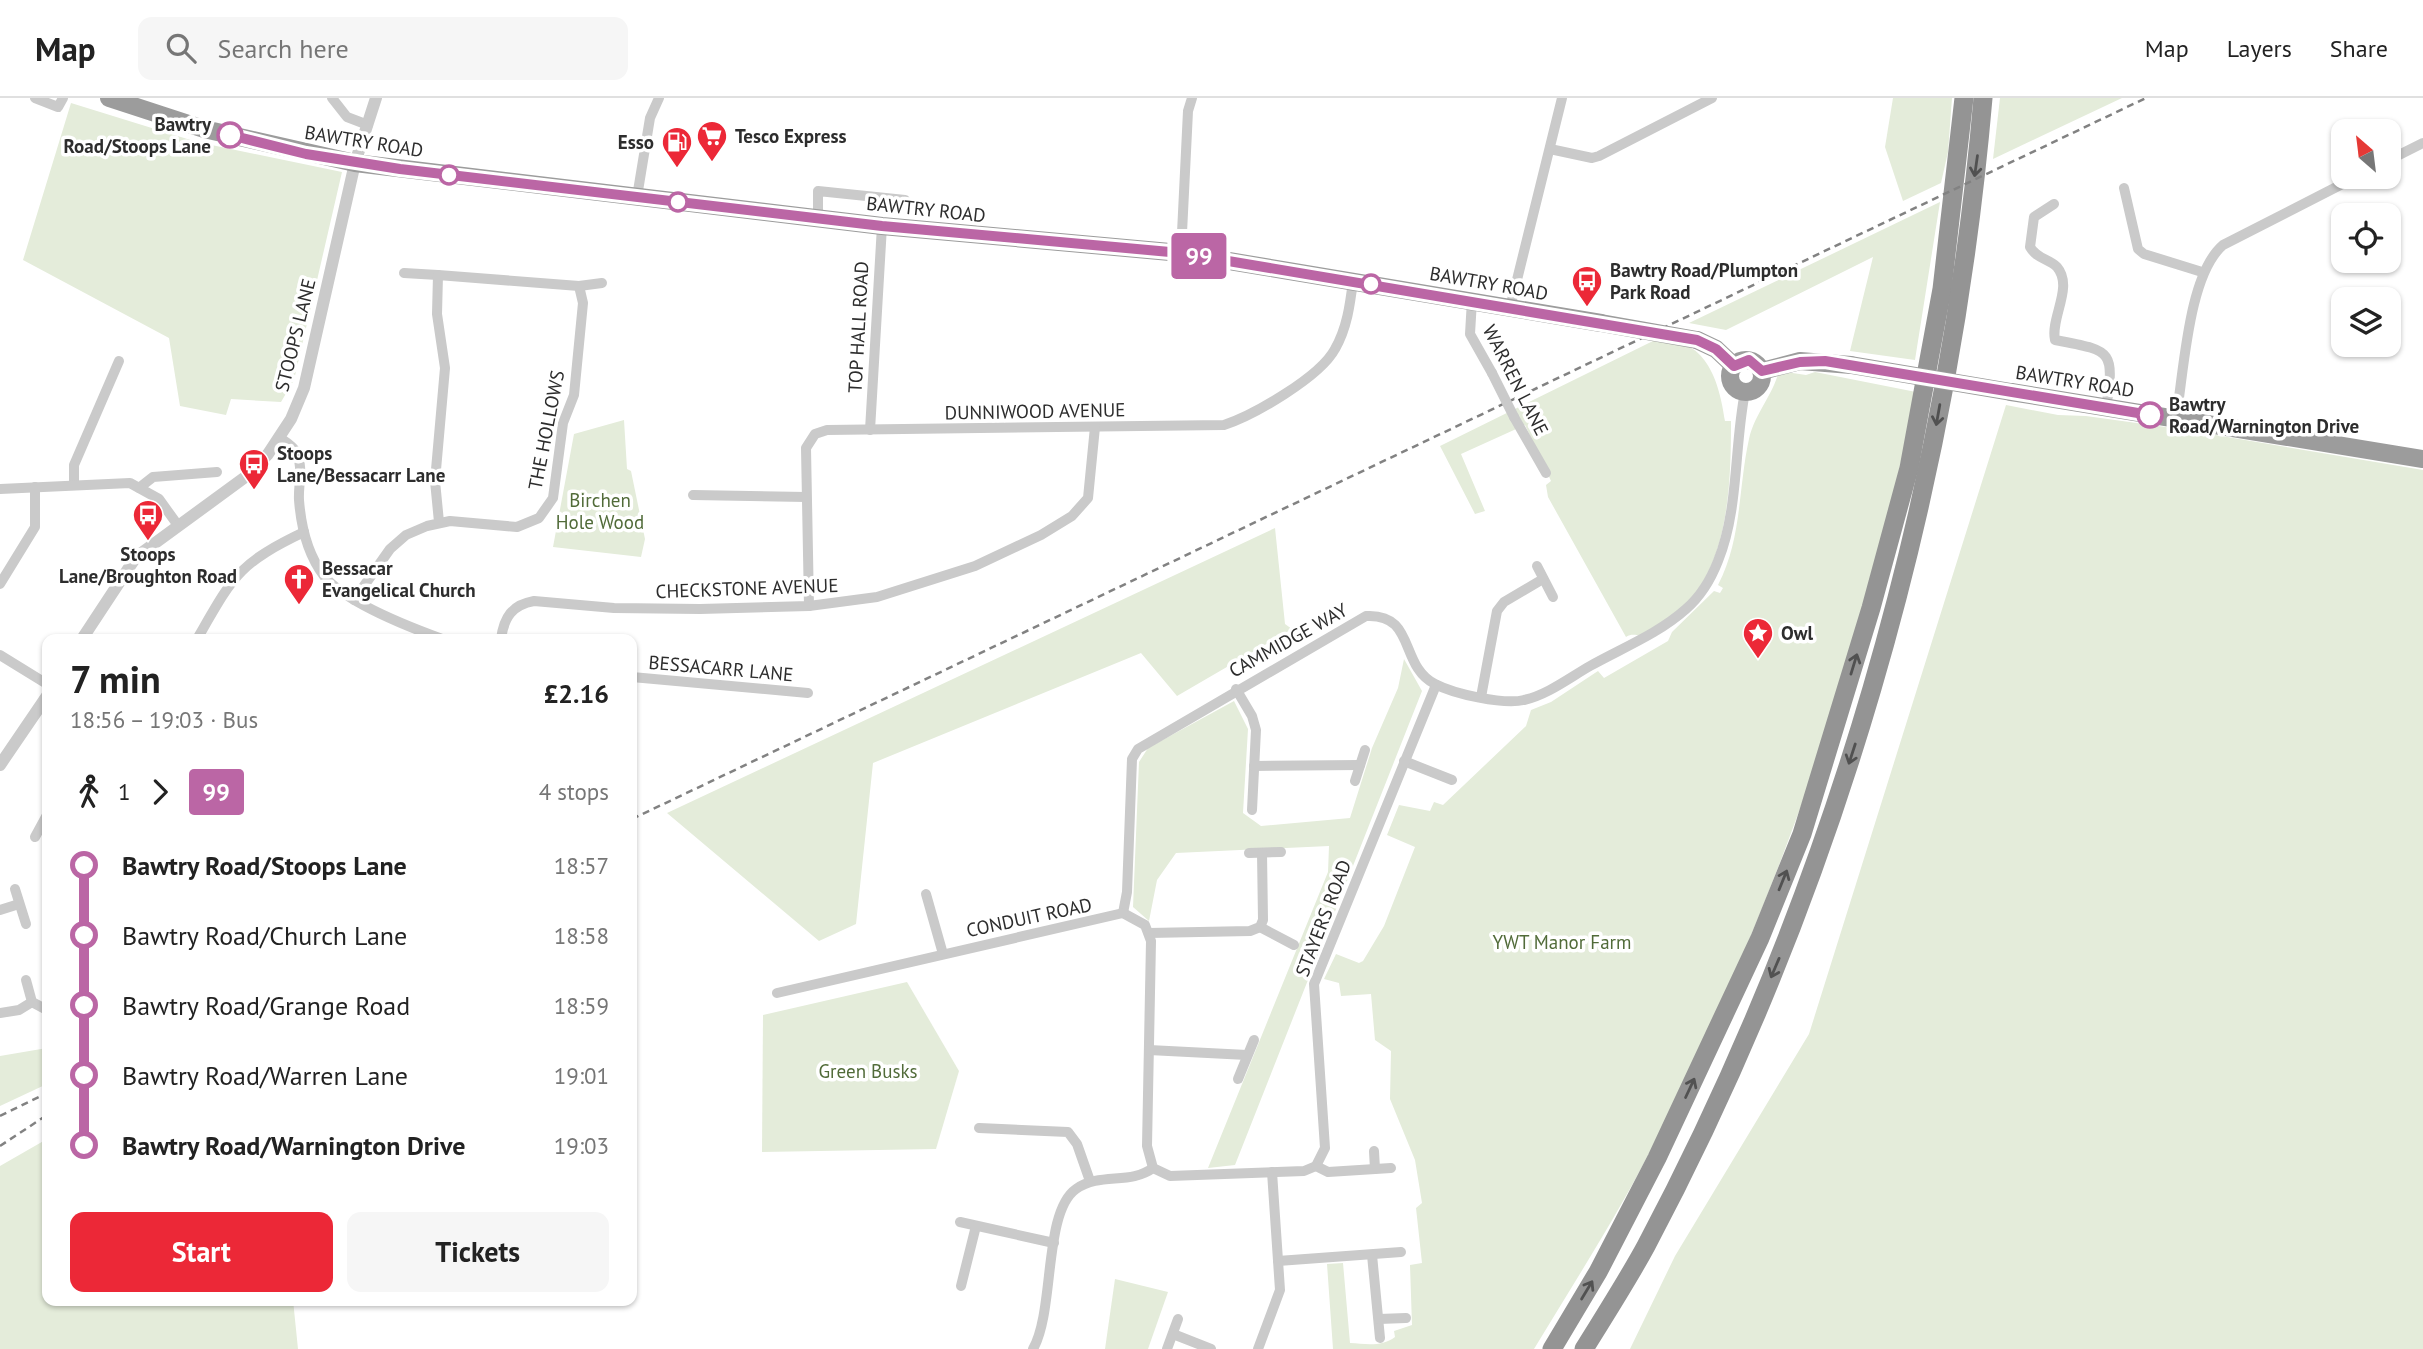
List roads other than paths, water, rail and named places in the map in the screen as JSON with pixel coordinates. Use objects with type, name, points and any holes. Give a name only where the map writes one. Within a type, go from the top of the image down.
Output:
[{"type":"highway","name":"BAWTRY ROAD","points":[[109,98],[204,129],[355,163],[882,226],[1181,253],[1697,340],[1716,349],[1734,366]]},
{"type":"highway","points":[[1552,1349],[1598,1272],[1657,1157],[1760,938],[1802,834],[1871,608],[1909,468],[1942,289],[1964,98]]},
{"type":"highway","points":[[1584,1349],[1645,1247],[1731,1070],[1783,949],[1833,812],[1876,677],[1928,474],[1967,228],[1983,98]]},
{"type":"highway","name":"BAWTRY ROAD","points":[[1734,366],[1749,360],[1762,371],[1800,362],[1851,365],[2106,409],[2423,458]]},
{"type":"highway","name":"BAWTRY ROAD","points":[[1734,366],[1731,382],[1745,392]]},
{"type":"highway","points":[[1745,392],[1759,386],[1762,371]]},
{"type":"street","points":[[35,98],[58,107],[63,98]]},
{"type":"street","points":[[332,98],[347,117],[368,125]]},
{"type":"street","name":"STOOPS LANE","points":[[85,634],[136,557],[177,524],[248,475],[280,438],[304,388],[355,163],[376,98]]},
{"type":"street","points":[[637,197],[650,118],[659,98]]},
{"type":"street","points":[[1181,253],[1188,111],[1192,98]]},
{"type":"street","points":[[1510,308],[1562,98]]},
{"type":"street","points":[[1550,149],[1592,158],[1599,156],[1712,98]]},
{"type":"street","points":[[2401,154],[2423,143]]},
{"type":"street","points":[[2124,188],[2138,249],[2144,254],[2202,272]]},
{"type":"street","points":[[2176,418],[2202,272],[2223,244],[2332,189]]},
{"type":"street","points":[[818,218],[818,191],[905,200]]},
{"type":"street","points":[[2054,204],[2034,217],[2030,247],[2036,255],[2057,266],[2062,277],[2055,340],[2094,348],[2104,353],[2111,364],[2106,409]]},
{"type":"street","name":"TOP HALL ROAD","points":[[870,430],[882,226]]},
{"type":"street","points":[[404,273],[579,286],[603,283]]},
{"type":"street","points":[[438,275],[437,314],[445,368],[435,481],[439,522]]},
{"type":"street","name":"DUNNIWOOD AVENUE","points":[[809,606],[806,448],[815,434],[827,430],[1204,427],[1246,418],[1290,389],[1333,352],[1344,331],[1353,281]]},
{"type":"street","name":"THE HOLLOWS","points":[[354,600],[390,549],[407,536],[439,522],[517,527],[528,525],[539,518],[553,498],[563,423],[574,395],[583,303],[579,286]]},
{"type":"street","name":"WARREN LANE","points":[[1472,300],[1470,334],[1546,473]]},
{"type":"street","points":[[74,485],[74,465],[119,361]]},
{"type":"street","points":[[1436,685],[1511,702],[1537,696],[1641,639],[1688,608],[1706,588],[1719,559],[1728,523],[1745,392]]},
{"type":"street","name":"CHECKSTONE AVENUE","points":[[502,634],[508,614],[524,603],[534,601],[653,609],[809,606],[877,597],[975,566],[1041,535],[1072,516],[1087,498],[1095,427]]},
{"type":"street","points":[[280,438],[296,452],[299,460],[299,499],[304,532],[309,549],[324,576],[354,600],[428,634]]},
{"type":"street","points":[[139,488],[153,477],[217,472]]},
{"type":"street","points":[[0,489],[130,483],[159,499],[177,524]]},
{"type":"street","points":[[0,584],[35,527],[35,488]]},
{"type":"street","points":[[693,495],[806,497]]},
{"type":"street","points":[[200,634],[232,579],[247,564],[263,552],[304,532]]},
{"type":"street","points":[[1537,566],[1553,597]]},
{"type":"street","points":[[1481,697],[1497,611],[1504,602],[1543,579]]},
{"type":"street","name":"CAMMIDGE WAY","points":[[1123,914],[1127,892],[1132,759],[1144,743],[1366,616],[1382,615],[1393,621],[1418,668],[1436,685]]},
{"type":"street","points":[[0,654],[42,681]]},
{"type":"street","name":"BESSACARR LANE","points":[[637,677],[807,694]]},
{"type":"street","name":"STAYERS ROAD","points":[[1316,1166],[1325,1148],[1314,984],[1436,685]]},
{"type":"street","points":[[1236,689],[1252,716],[1256,730],[1252,810]]},
{"type":"street","points":[[0,765],[42,703]]},
{"type":"street","points":[[1354,781],[1365,750]]},
{"type":"street","points":[[1404,761],[1452,780]]},
{"type":"street","points":[[1254,766],[1360,765]]},
{"type":"street","points":[[35,837],[42,827]]},
{"type":"street","points":[[1249,853],[1281,852]]},
{"type":"street","points":[[1149,933],[1250,931],[1260,927],[1263,920],[1262,853]]},
{"type":"street","points":[[15,888],[26,924]]},
{"type":"street","name":"CONDUIT ROAD","points":[[926,894],[943,954]]},
{"type":"street","points":[[0,910],[19,904]]},
{"type":"street","points":[[1123,914],[1145,925],[1149,933],[1147,1146],[1153,1168]]},
{"type":"street","name":"CONDUIT ROAD","points":[[776,993],[1123,914]]},
{"type":"street","points":[[1260,927],[1294,945]]},
{"type":"street","points":[[26,980],[32,1002],[42,1007]]},
{"type":"street","points":[[0,1013],[19,1010],[32,1002]]},
{"type":"street","points":[[1238,1079],[1254,1040]]},
{"type":"street","points":[[1149,1050],[1247,1055]]},
{"type":"street","points":[[979,1128],[1068,1132],[1077,1144],[1090,1181]]},
{"type":"street","points":[[1374,1151],[1375,1169]]},
{"type":"street","points":[[1033,1349],[1042,1329],[1054,1244],[1065,1201],[1090,1181],[1135,1177],[1153,1168],[1170,1175],[1304,1171],[1316,1166],[1328,1172],[1391,1168]]},
{"type":"street","points":[[1258,1349],[1278,1297],[1272,1172]]},
{"type":"street","points":[[960,1222],[1054,1244]]},
{"type":"street","points":[[961,1286],[976,1226]]},
{"type":"street","points":[[1278,1261],[1401,1252]]},
{"type":"street","points":[[1372,1255],[1380,1338]]},
{"type":"street","points":[[1379,1319],[1406,1318]]},
{"type":"street","points":[[1167,1349],[1178,1319]]},
{"type":"street","points":[[1173,1334],[1211,1349]]},
{"type":"railway","points":[[637,817],[2146,98]]},
{"type":"railway","points":[[0,1116],[42,1095]]},
{"type":"railway","points":[[0,1146],[42,1118]]},
{"type":"place","name":"Bawtry Road/Stoops Lane","points":[[230,135]]},
{"type":"place","name":"Tesco Express","points":[[712,163]]},
{"type":"place","name":"Esso","points":[[677,169]]},
{"type":"place","name":"Bawtry Road/Plumpton Park Road","points":[[1587,308]]},
{"type":"place","name":"Bawtry Road/Warnington Drive","points":[[2150,415]]},
{"type":"place","name":"Stoops Lane/Bessacarr Lane","points":[[254,491]]},
{"type":"place","name":"Stoops Lane/Broughton Road","points":[[148,542]]},
{"type":"place","name":"Bessacar Evangelical Church","points":[[299,606]]},
{"type":"place","name":"Owl","points":[[1758,660]]},
{"type":"park label","name":"Birchen Hole Wood","points":[[600,511]]},
{"type":"park label","name":"YWT Manor Farm","points":[[1562,942]]},
{"type":"park label","name":"Green Busks","points":[[868,1071]]}]
